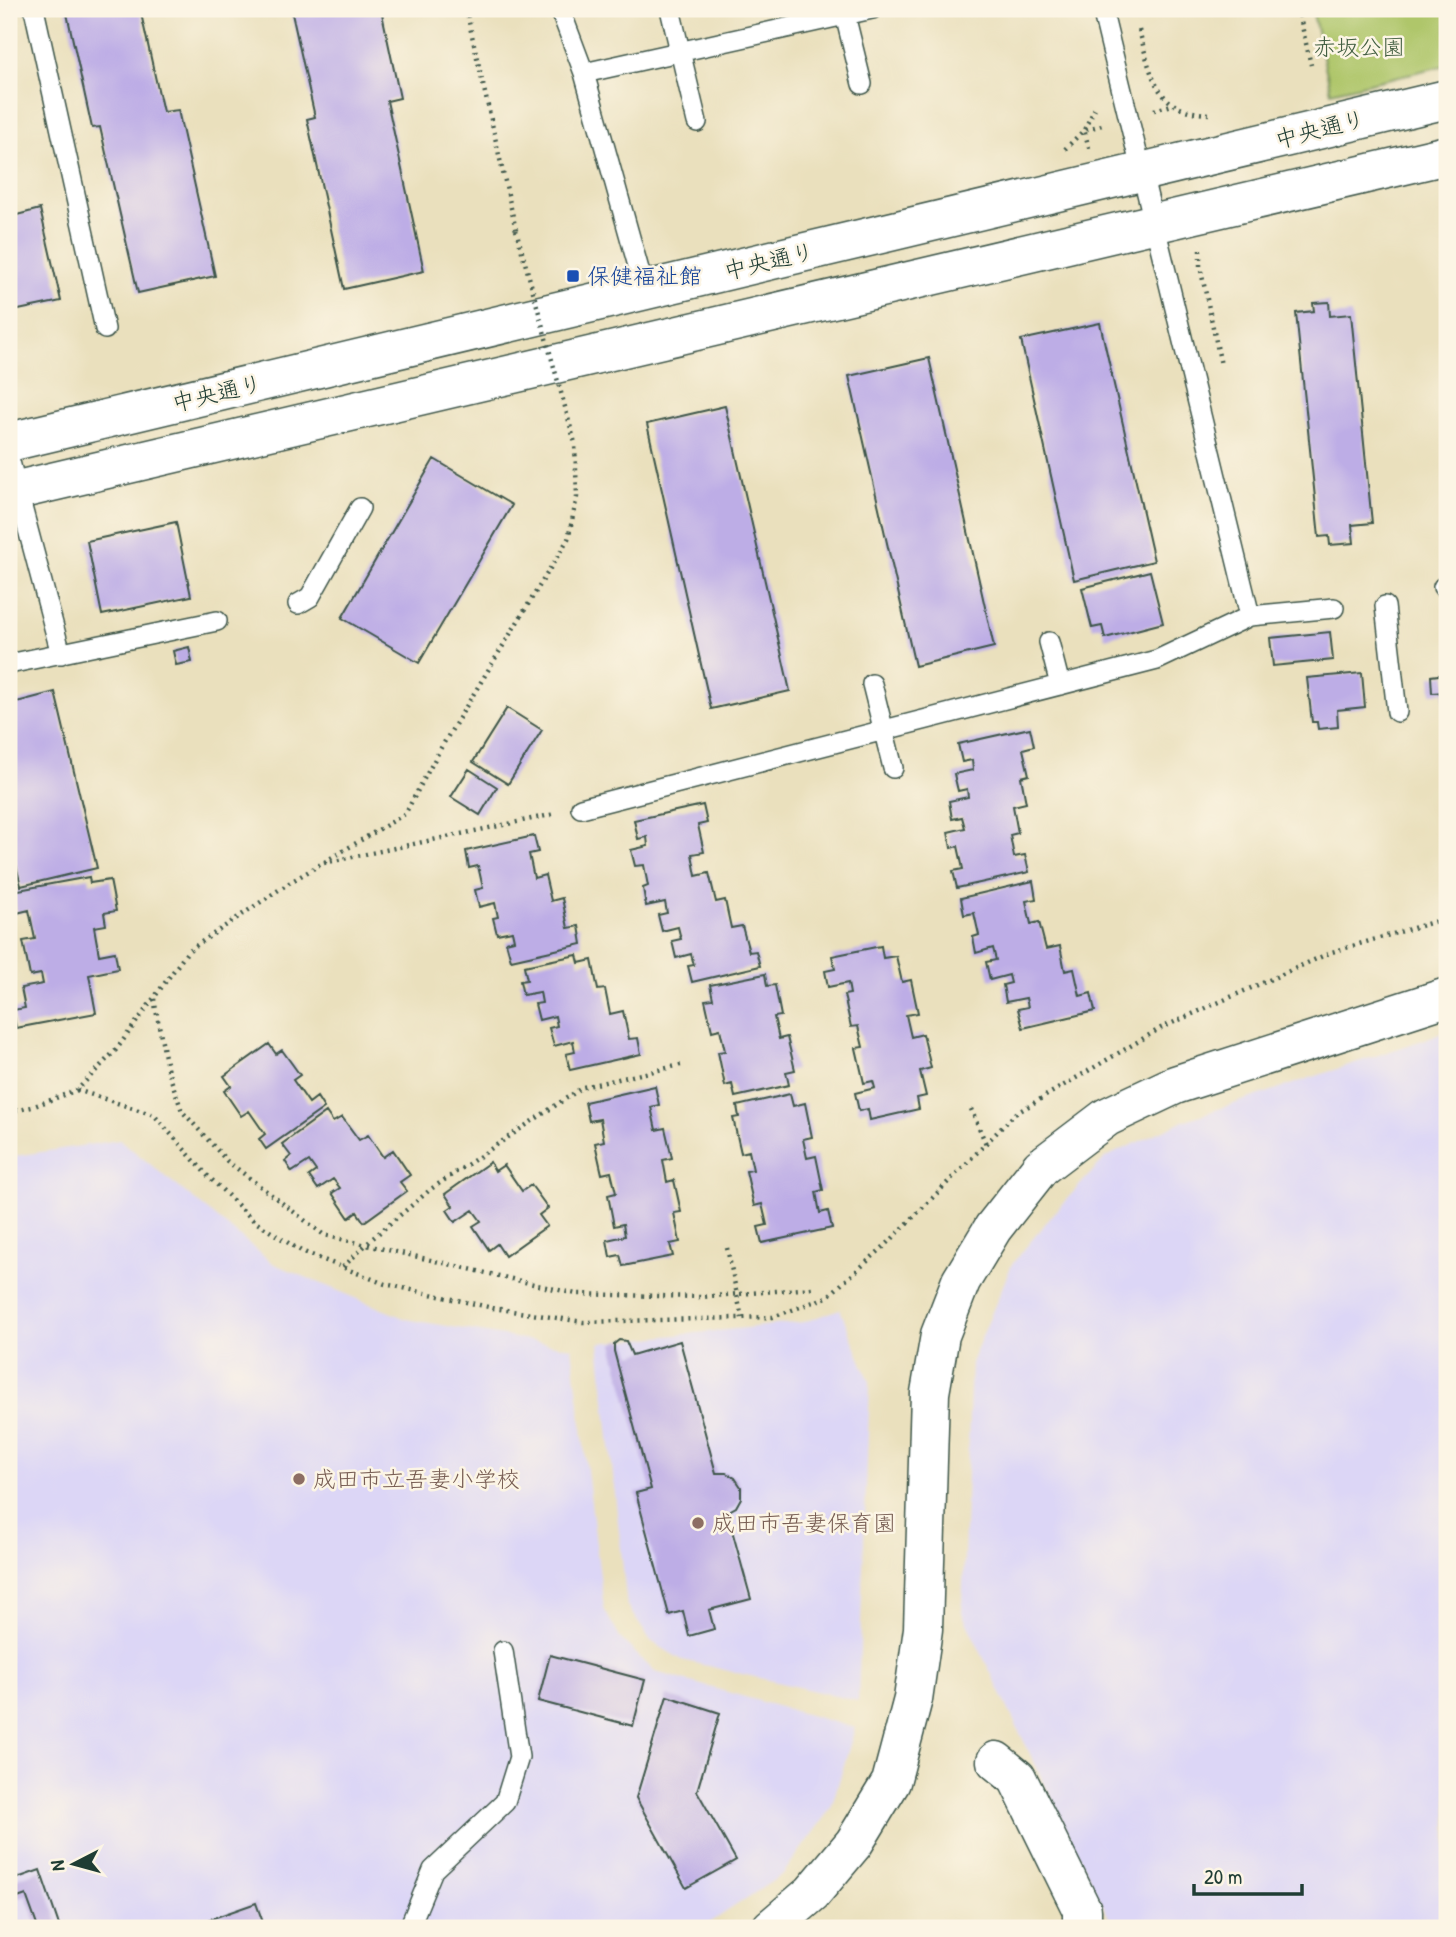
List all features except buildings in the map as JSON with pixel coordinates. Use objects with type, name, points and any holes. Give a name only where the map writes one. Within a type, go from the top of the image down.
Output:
[{"type":"street","name":"中央通り","points":[[9,442],[1447,99]]},
{"type":"street","points":[[12,480],[1153,224],[1447,155]]},
{"type":"street","points":[[771,1928],[813,1893],[855,1843],[891,1782],[913,1699],[923,1629],[930,1393],[940,1335],[961,1281],[993,1228],[1041,1167],[1107,1117],[1175,1085],[1447,997]]},
{"type":"street","points":[[996,1761],[1017,1778],[1082,1910],[1082,1928]]},
{"type":"lane","points":[[34,9],[105,328]]},
{"type":"lane","points":[[560,9],[583,73],[645,291]]},
{"type":"lane","points":[[670,9],[697,122]]},
{"type":"lane","points":[[583,73],[872,9]]},
{"type":"lane","points":[[1100,13],[1250,616]]},
{"type":"lane","points":[[845,15],[862,83]]},
{"type":"lane","points":[[12,480],[61,654]]},
{"type":"lane","points":[[298,604],[310,597],[360,508]]},
{"type":"lane","points":[[1385,606],[1397,712]]},
{"type":"lane","points":[[581,808],[1157,660],[1250,616],[1334,608]]},
{"type":"lane","points":[[9,664],[217,621]]},
{"type":"lane","points":[[1049,642],[1060,684]]},
{"type":"lane","points":[[872,684],[893,768]]},
{"type":"lane","points":[[408,1928],[433,1870],[505,1802],[519,1757],[503,1651]]},
{"type":"path","points":[[9,1112],[32,1107],[77,1090],[117,1050],[188,951],[289,883],[405,814],[442,747],[568,539],[577,497],[575,443],[516,230],[466,9]]},
{"type":"path","points":[[1298,9],[1311,65]]},
{"type":"path","points":[[1138,25],[1153,82],[1172,105],[1193,114],[1217,114]]},
{"type":"path","points":[[1200,246],[1200,266],[1223,372]]},
{"type":"path","points":[[320,864],[581,808]]},
{"type":"path","points":[[77,1090],[154,1115],[207,1175],[254,1221],[301,1251],[385,1284],[493,1308],[583,1322],[772,1317],[827,1297],[888,1243],[1016,1114],[1161,1028],[1332,952],[1447,918]]},
{"type":"path","points":[[153,999],[167,1068],[182,1111],[227,1161],[324,1235],[576,1294],[701,1297],[813,1288]]},
{"type":"path","points":[[343,1267],[431,1189],[583,1087],[685,1064]]},
{"type":"path","points":[[971,1109],[986,1144]]},
{"type":"path","points":[[727,1248],[742,1318]]},
{"type":"shaded area","points":[[1447,1032],[1447,1928],[1114,1928],[962,1613],[971,1363],[1012,1264],[1054,1213],[1106,1157],[1183,1121]]},
{"type":"shaded area","name":"成田市立吾妻小学校","points":[[120,1140],[274,1264],[406,1319],[572,1348],[604,1609],[620,1638],[655,1672],[855,1728],[831,1808],[783,1874],[702,1928],[9,1928],[9,1157]]},
{"type":"shaded area","points":[[840,1309],[870,1382],[858,1701],[682,1660],[651,1641],[627,1606],[599,1343],[804,1322]]},
{"type":"green space","name":"赤坂公園","points":[[1312,9],[1447,9],[1447,65],[1331,92]]},
{"type":"place","name":"保健福祉館","points":[[573,276]]},
{"type":"place","name":"成田市立吾妻小学校","points":[[299,1479]]},
{"type":"place","name":"成田市吾妻保育園","points":[[698,1523]]}]
